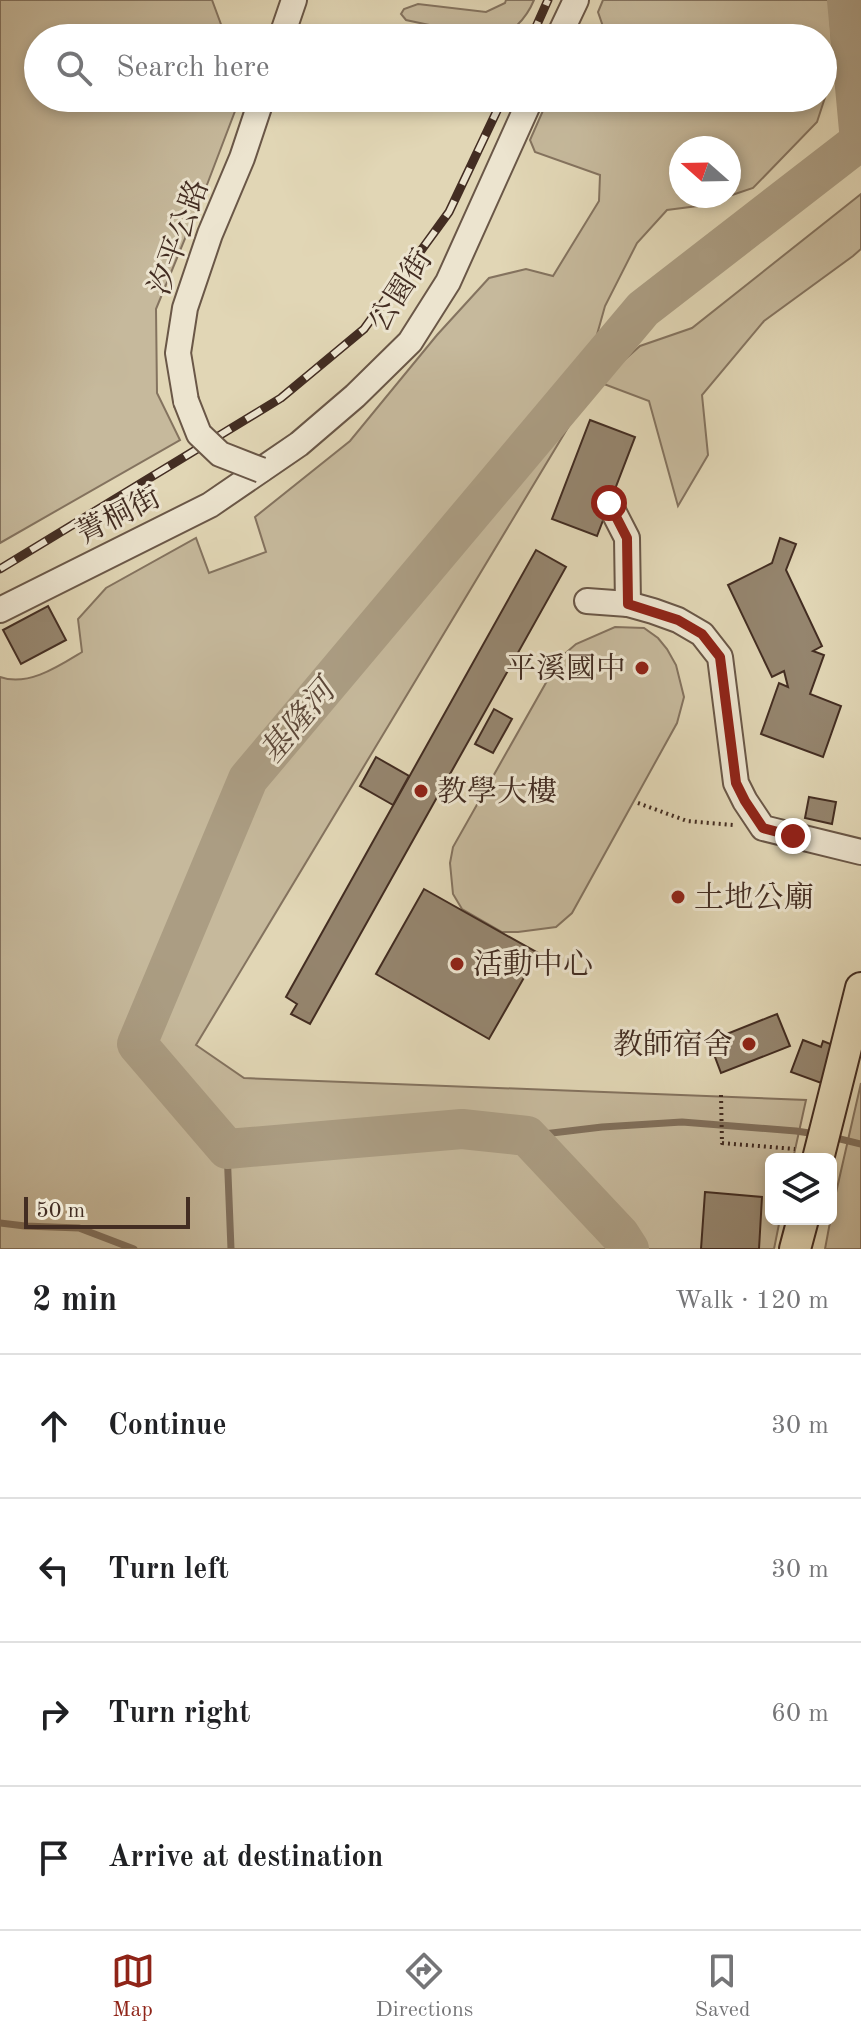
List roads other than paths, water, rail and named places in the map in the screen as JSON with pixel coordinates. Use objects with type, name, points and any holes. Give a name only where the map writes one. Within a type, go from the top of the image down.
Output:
[{"type":"main road","points":[[821,1145],[861,988]]},
{"type":"main road","points":[[795,1249],[801,1225]]},
{"type":"street","points":[[286,24],[294,0]]},
{"type":"street","points":[[565,24],[576,0]]},
{"type":"street","name":"汐平公路","points":[[257,112],[185,308],[178,353],[186,401],[199,434],[220,454],[261,470]]},
{"type":"street","name":"公園街","points":[[261,470],[299,444],[355,396],[410,342],[448,282],[525,112]]},
{"type":"street","name":"菁桐街","points":[[0,610],[210,505],[261,470]]},
{"type":"street","points":[[609,503],[627,538],[628,604]]},
{"type":"street","points":[[587,601],[628,604],[678,620],[702,634],[720,657],[736,783],[763,828],[861,852]]},
{"type":"waterway","name":"基隆河","points":[[629,1249],[620,1235],[527,1136],[462,1129],[227,1149],[137,1044],[248,779],[643,309],[860,141],[847,0]]},
{"type":"waterway","points":[[527,1136],[682,1122],[816,1134]]},
{"type":"waterway","points":[[832,1137],[861,1144]]},
{"type":"waterway","points":[[227,1149],[231,1249]]},
{"type":"waterway","points":[[0,1223],[79,1228],[134,1249]]},
{"type":"railway","points":[[537,24],[548,0]]},
{"type":"railway","points":[[0,569],[281,398],[364,329],[449,212],[496,112]]},
{"type":"place","name":"平溪國中","points":[[642,668]]},
{"type":"place","name":"教學大樓","points":[[421,791]]},
{"type":"place","name":"土地公廟","points":[[678,897]]},
{"type":"place","name":"活動中心","points":[[457,964]]},
{"type":"place","name":"教師宿舍","points":[[749,1044]]}]
